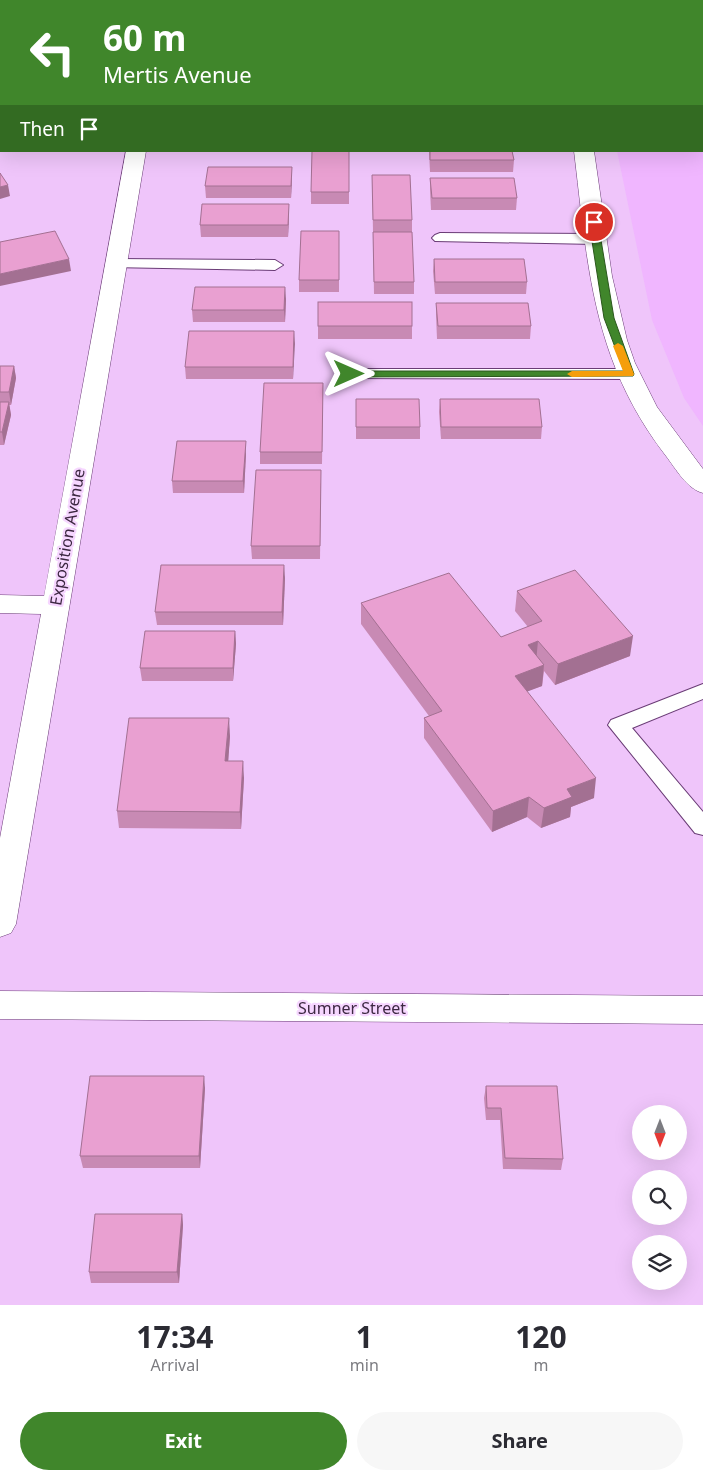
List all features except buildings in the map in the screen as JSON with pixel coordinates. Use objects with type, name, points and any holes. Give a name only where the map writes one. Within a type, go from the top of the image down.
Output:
[{"type":"street","name":"Exposition Avenue","points":[[0,924],[136,152]]},
{"type":"street","points":[[584,152],[609,318],[629,374],[665,439],[703,485]]},
{"type":"street","points":[[0,604],[55,605]]},
{"type":"street","name":"Sumner Street","points":[[0,1005],[703,1010]]},
{"type":"lane","points":[[440,238],[596,239]]},
{"type":"lane","points":[[116,264],[275,265]]},
{"type":"lane","points":[[349,374],[629,374]]},
{"type":"lane","points":[[703,691],[618,725],[703,827]]},
{"type":"shaded area","points":[[617,152],[703,152],[703,426],[684,398],[652,320]]},
{"type":"slow traffic","points":[[572,374],[629,374],[618,346]]},
{"type":"route","points":[[349,374],[629,374],[609,318],[594,222]]}]
